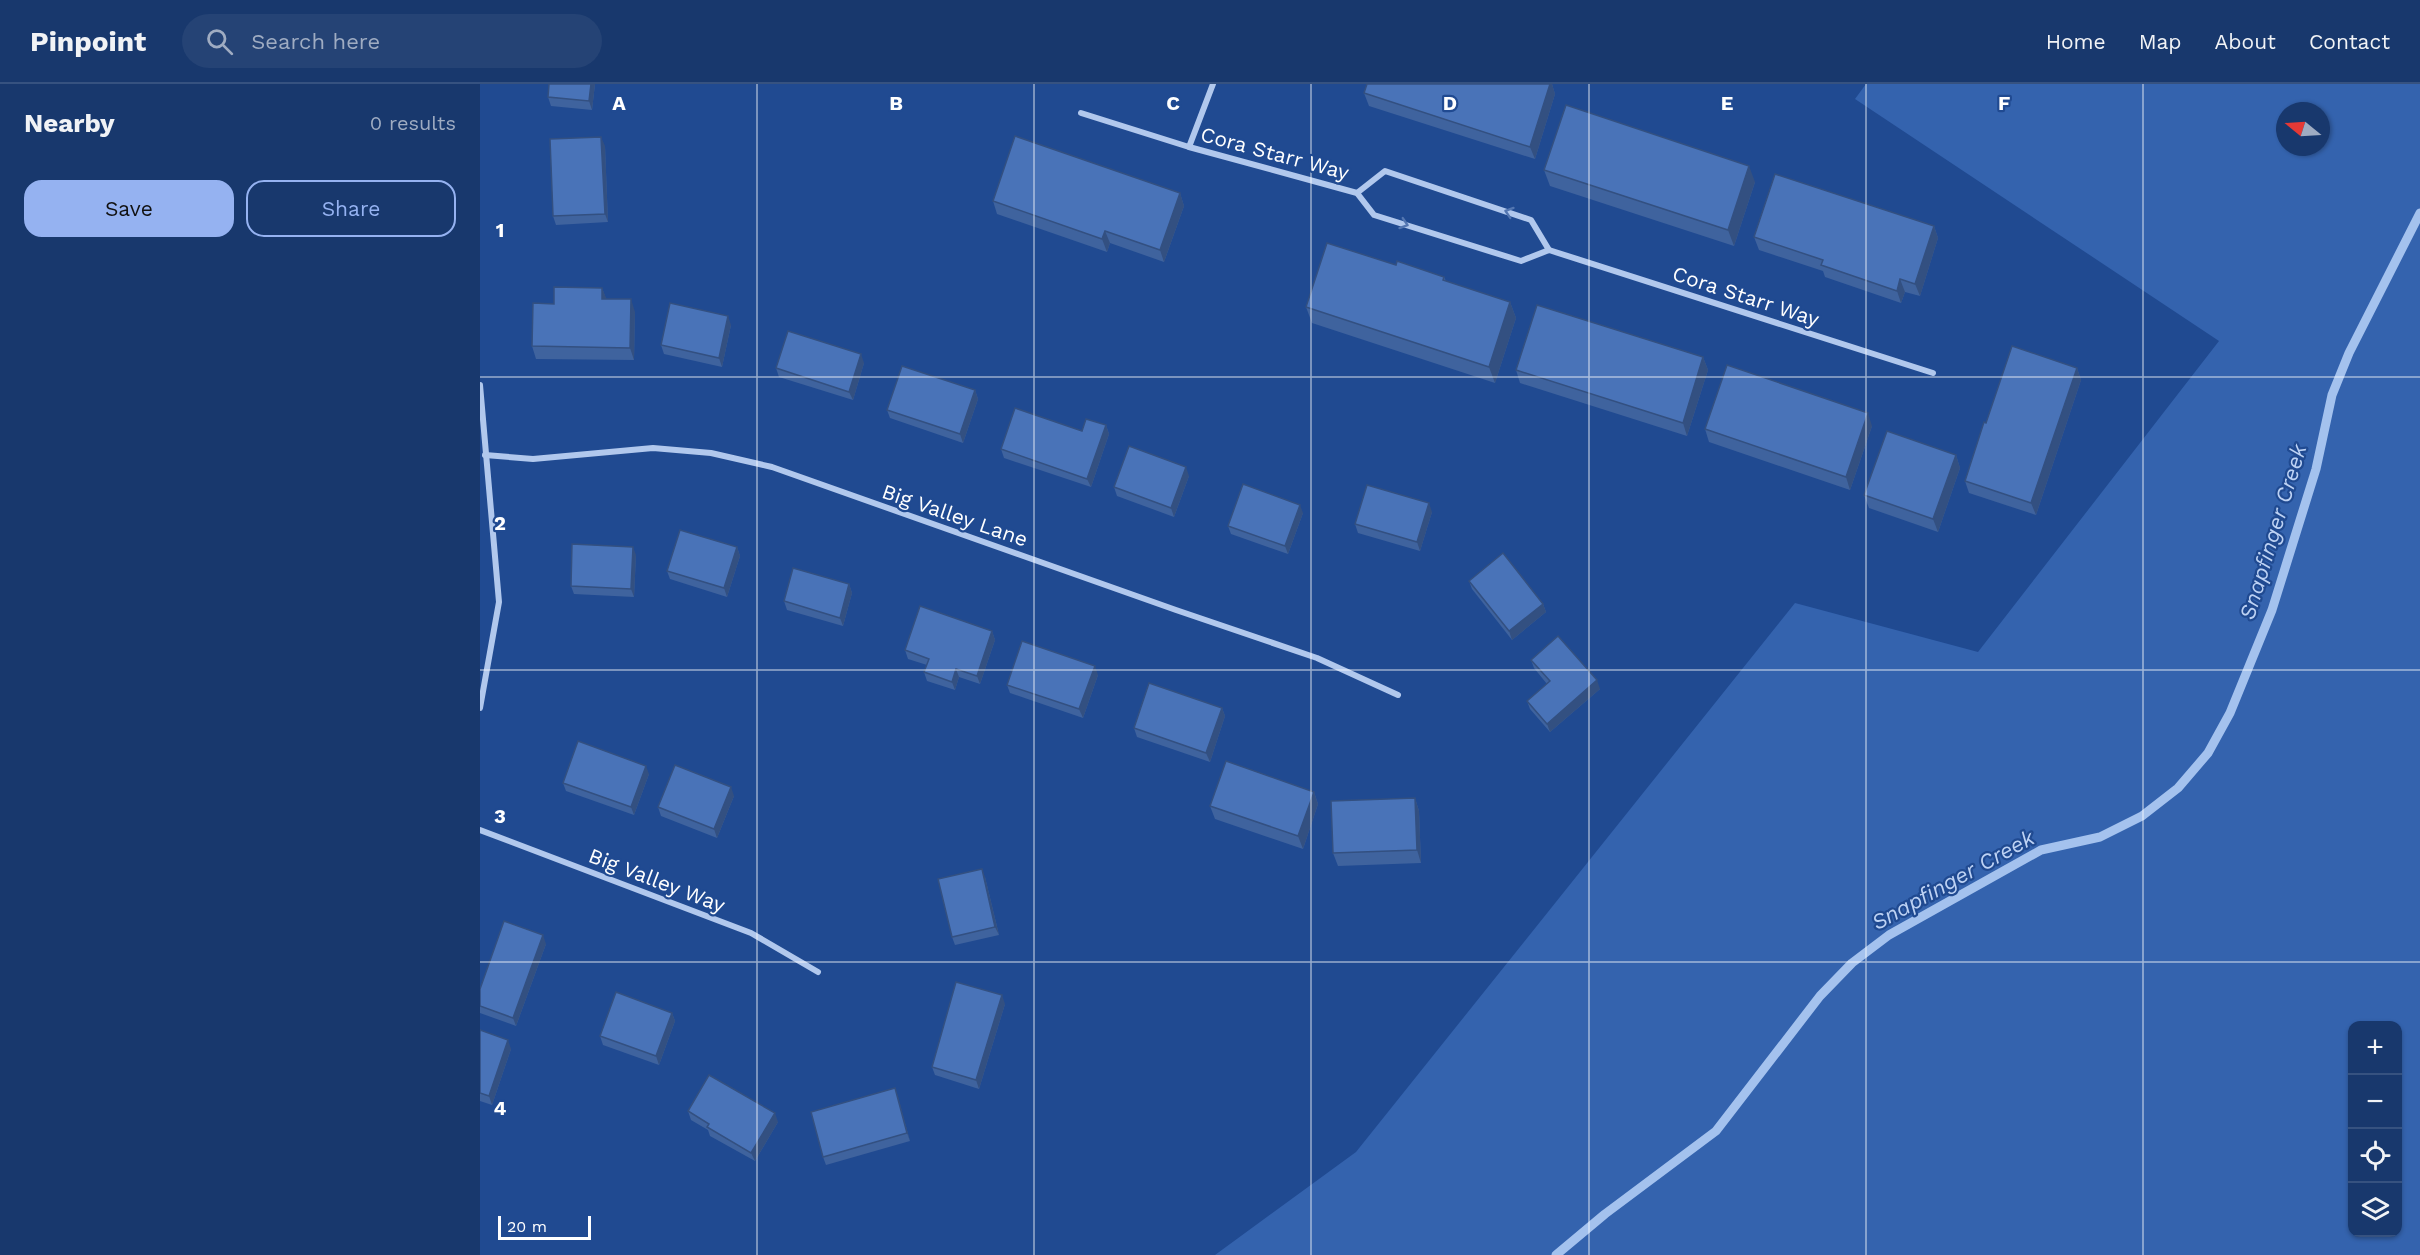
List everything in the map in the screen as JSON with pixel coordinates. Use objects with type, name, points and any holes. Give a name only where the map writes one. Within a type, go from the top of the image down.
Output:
[{"type":"street","points":[[1189,147],[1213,84]]},
{"type":"street","name":"Cora Starr Way","points":[[1081,113],[1189,147],[1357,193],[1374,215],[1521,261],[1549,250],[1934,373]]},
{"type":"street","name":"Cora Starr Way","points":[[1357,193],[1385,171],[1531,220],[1549,250]]},
{"type":"street","points":[[480,385],[499,602],[480,708]]},
{"type":"street","name":"Big Valley Lane","points":[[485,455],[533,459],[653,448],[711,453],[772,467],[1317,658],[1398,695]]},
{"type":"street","name":"Big Valley Way","points":[[480,830],[751,933],[818,972]]},
{"type":"shaded area","points":[[1866,84],[2420,84],[2420,1255],[1215,1255],[1356,1152],[1795,603],[1978,652],[2219,341],[1855,99]]},
{"type":"building","points":[[549,84],[591,84],[589,101],[548,97]]},
{"type":"building","points":[[1367,84],[1550,84],[1530,147],[1364,93]]},
{"type":"building","points":[[1566,105],[1749,166],[1728,230],[1544,170]]},
{"type":"building","points":[[1015,136],[1180,193],[1160,250],[1105,231],[1102,239],[993,201]]},
{"type":"building","points":[[601,137],[605,214],[553,216],[550,139]]},
{"type":"building","points":[[1775,174],[1934,226],[1915,284],[1900,279],[1897,291],[1821,265],[1823,260],[1754,237]]},
{"type":"building","points":[[1327,243],[1396,265],[1397,261],[1444,277],[1443,280],[1510,302],[1489,367],[1306,307]]},
{"type":"building","points":[[554,287],[602,288],[602,299],[631,299],[630,348],[532,346],[533,303],[554,304]]},
{"type":"building","points":[[670,303],[728,316],[719,358],[661,345]]},
{"type":"building","points":[[1537,305],[1703,357],[1683,423],[1516,370]]},
{"type":"building","points":[[788,331],[861,354],[849,392],[776,368]]},
{"type":"building","points":[[2012,346],[2077,368],[2031,503],[1965,481]]},
{"type":"building","points":[[1727,365],[1868,413],[1846,477],[1705,429]]},
{"type":"building","points":[[902,366],[975,390],[960,434],[887,410]]},
{"type":"building","points":[[1015,408],[1082,431],[1086,419],[1106,425],[1087,479],[1001,449]]},
{"type":"building","points":[[1887,431],[1956,455],[1933,519],[1864,495]]},
{"type":"building","points":[[1129,446],[1186,467],[1171,508],[1114,487]]},
{"type":"building","points":[[1243,484],[1300,505],[1285,546],[1228,526]]},
{"type":"building","points":[[1367,485],[1429,503],[1417,542],[1355,524]]},
{"type":"building","points":[[680,530],[737,547],[724,588],[667,571]]},
{"type":"building","points":[[572,544],[633,547],[631,589],[571,586]]},
{"type":"building","points":[[1503,553],[1543,604],[1509,631],[1469,581]]},
{"type":"building","points":[[793,568],[849,584],[840,618],[784,601]]},
{"type":"building","points":[[920,606],[992,631],[977,676],[956,669],[952,682],[924,672],[929,659],[905,650]]},
{"type":"building","points":[[1558,636],[1597,680],[1547,724],[1527,701],[1550,681],[1531,660]]},
{"type":"building","points":[[1022,641],[1095,666],[1079,709],[1007,685]]},
{"type":"building","points":[[1149,683],[1222,708],[1206,753],[1134,728]]},
{"type":"building","points":[[578,741],[646,766],[631,807],[563,783]]},
{"type":"building","points":[[1226,761],[1314,792],[1298,836],[1210,806]]},
{"type":"building","points":[[675,765],[731,787],[714,829],[658,807]]},
{"type":"building","points":[[1415,798],[1417,850],[1333,853],[1331,801]]},
{"type":"building","points":[[982,869],[995,927],[952,937],[938,879]]},
{"type":"building","points":[[504,921],[543,935],[513,1018],[480,1006],[480,989]]},
{"type":"building","points":[[956,982],[1002,995],[976,1080],[932,1067]]},
{"type":"building","points":[[616,992],[672,1013],[656,1056],[600,1036]]},
{"type":"building","points":[[480,1030],[508,1040],[489,1096],[480,1093]]},
{"type":"building","points":[[709,1075],[775,1113],[751,1153],[707,1127],[709,1124],[688,1111]]},
{"type":"building","points":[[895,1088],[907,1133],[823,1157],[811,1112]]},
{"type":"waterway","name":"Snapfinger Creek","points":[[1556,1255],[1605,1214],[1716,1131],[1820,996],[1852,963],[1889,935],[2041,850],[2100,837],[2142,816],[2178,788],[2208,753],[2230,713],[2272,610],[2316,469],[2332,395],[2349,353],[2420,213]]}]
